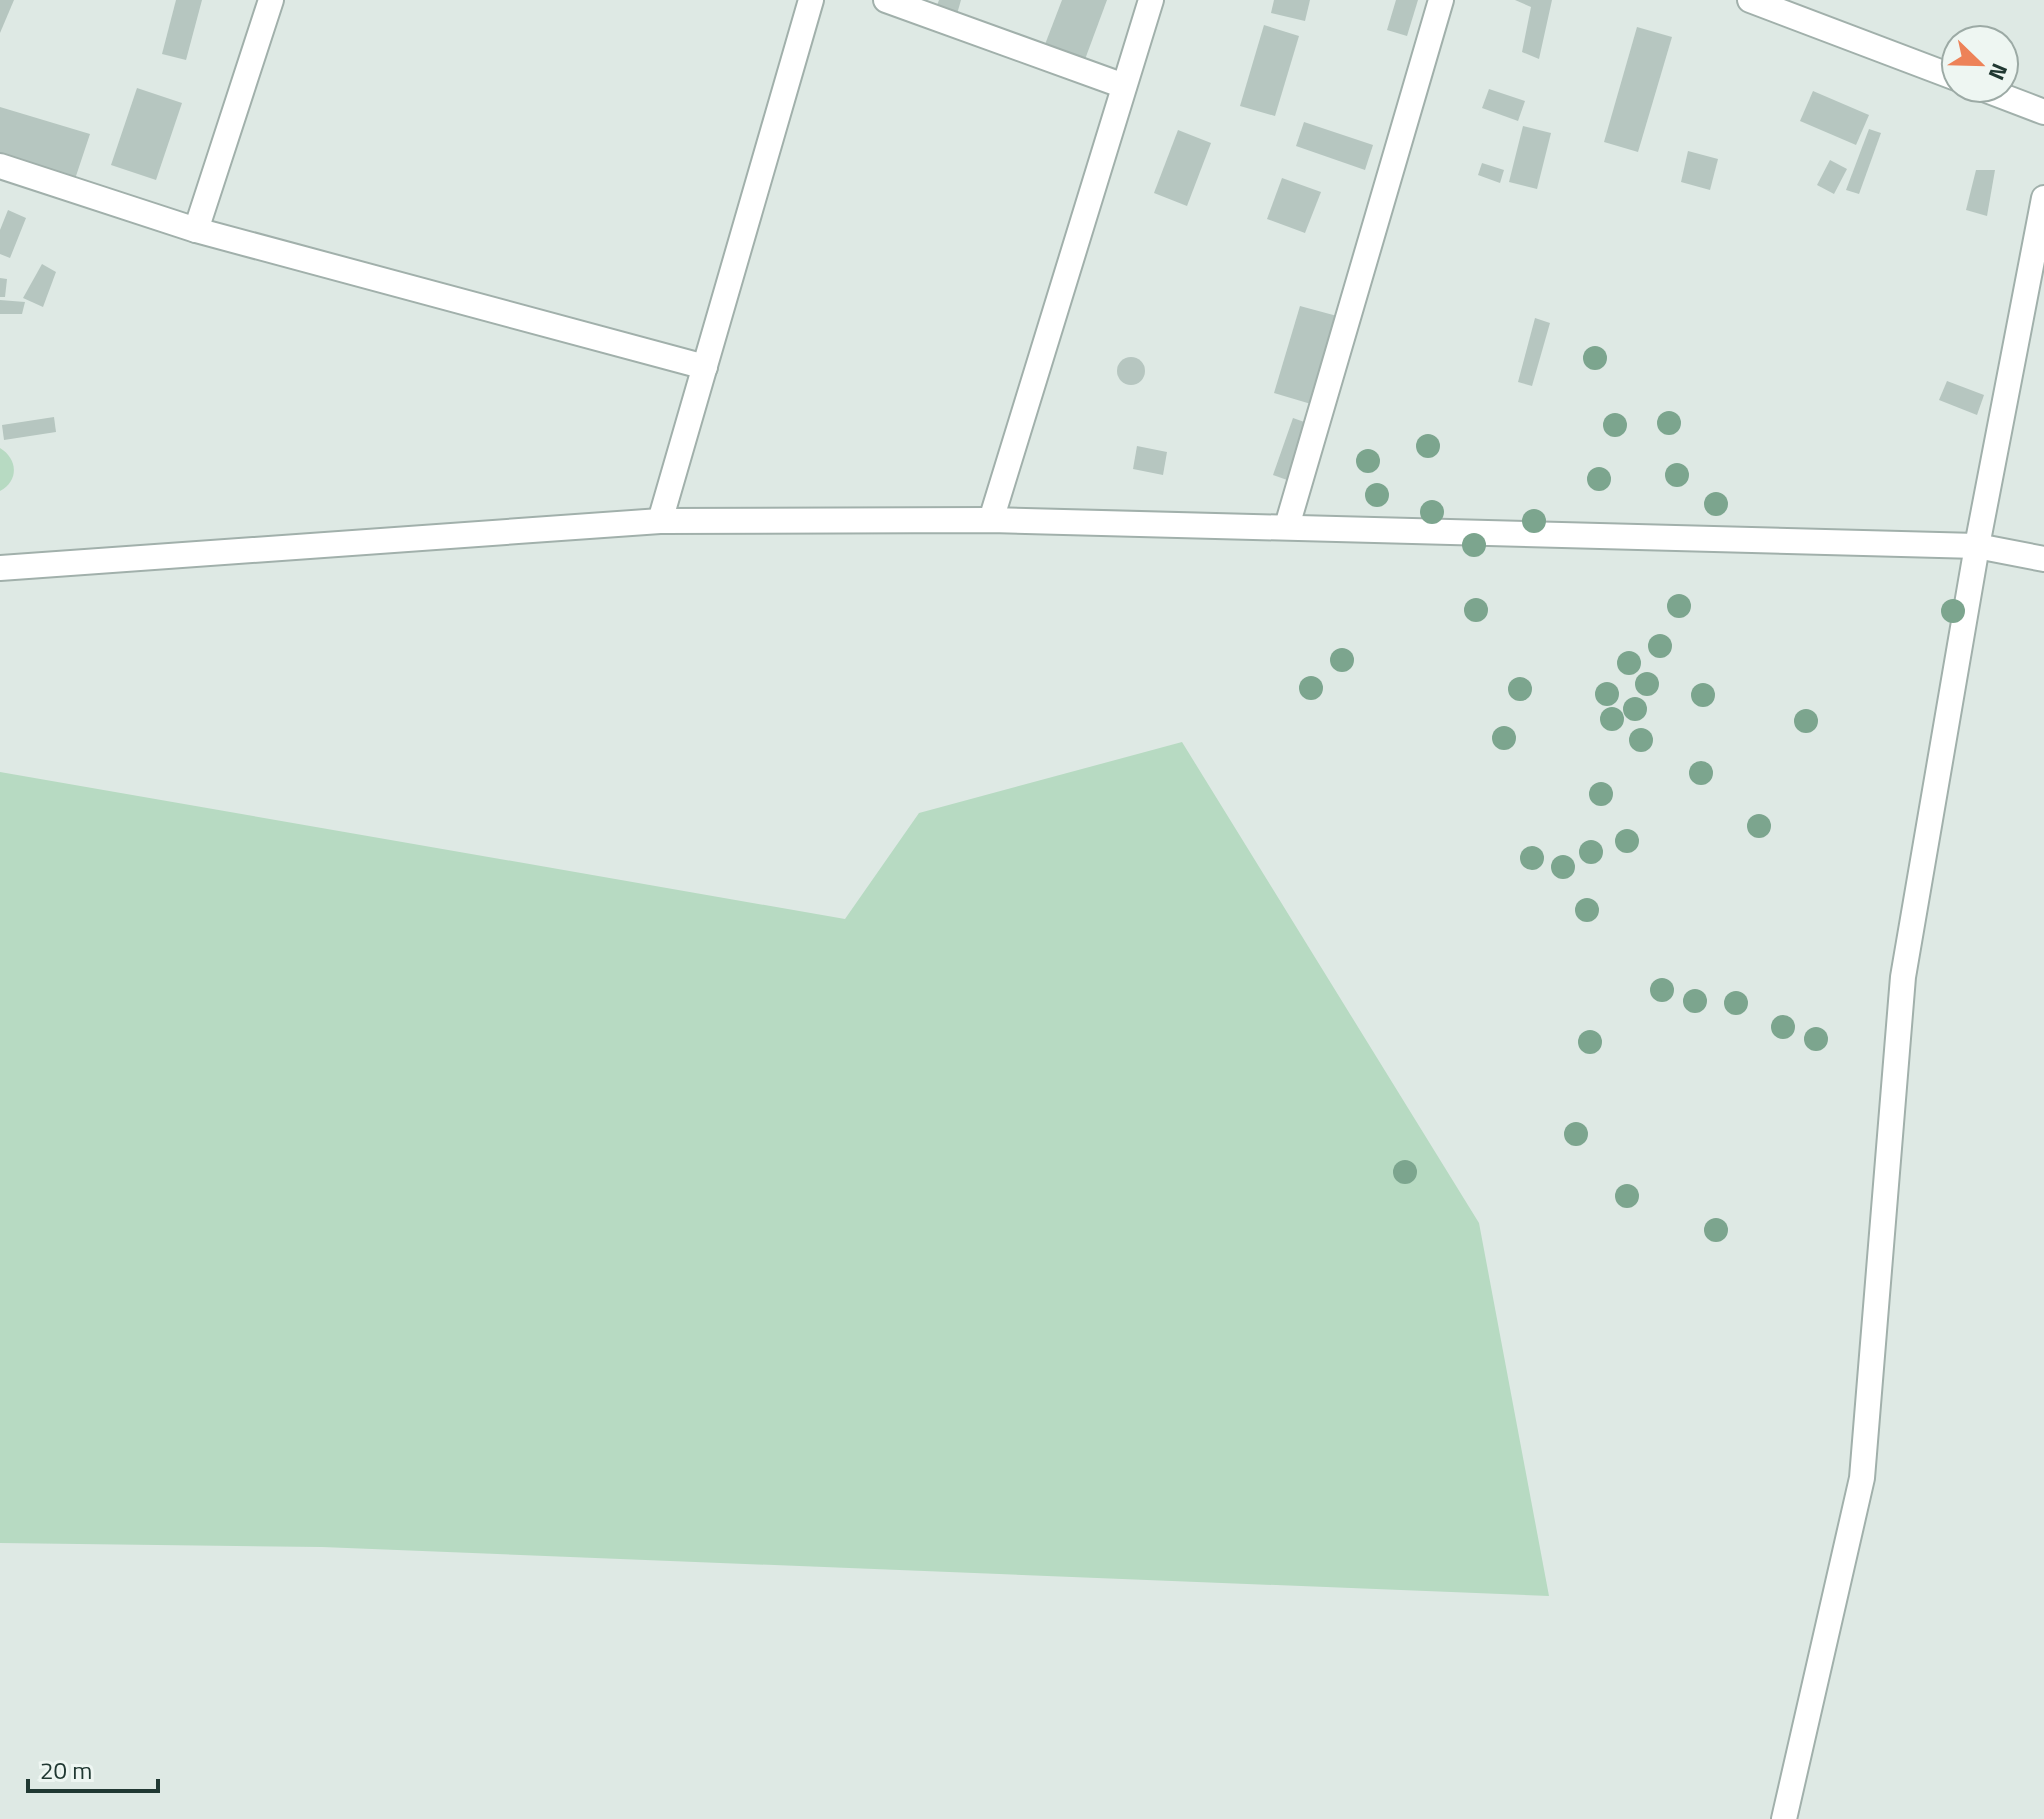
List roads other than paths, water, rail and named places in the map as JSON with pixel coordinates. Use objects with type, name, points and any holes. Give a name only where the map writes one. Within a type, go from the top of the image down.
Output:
[{"type":"street","points":[[196,230],[271,0]]},
{"type":"street","points":[[660,521],[811,0]]},
{"type":"street","points":[[886,0],[1124,86]]},
{"type":"street","points":[[991,520],[1151,0]]},
{"type":"street","points":[[1287,526],[1441,0]]},
{"type":"street","points":[[1750,0],[1940,72]]},
{"type":"street","points":[[2020,103],[2044,112]]},
{"type":"street","points":[[0,166],[196,230],[705,367]]},
{"type":"street","points":[[1784,1819],[1862,1478],[1903,977],[1977,546],[2044,198]]},
{"type":"street","points":[[0,568],[660,521],[991,520],[1287,526],[1977,546],[2044,559]]}]
